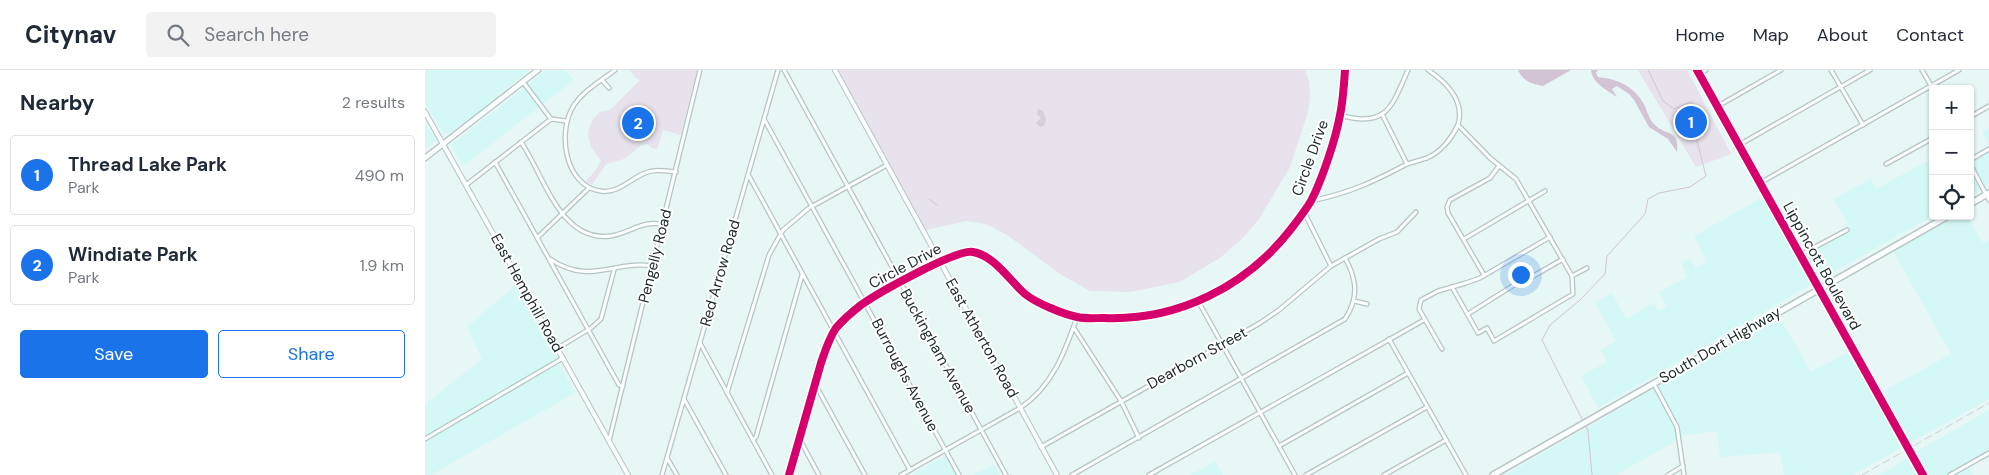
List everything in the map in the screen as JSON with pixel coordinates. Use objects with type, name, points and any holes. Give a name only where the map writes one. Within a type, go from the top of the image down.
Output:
[{"type":"main road","points":[[425,158],[538,70]]},
{"type":"main road","points":[[1974,202],[1988,196]]},
{"type":"main road","name":"South Dort Highway","points":[[1493,475],[1941,220]]},
{"type":"street","points":[[615,70],[580,98],[571,111],[567,122],[565,133],[567,154],[577,176],[589,188],[608,192],[653,171],[676,172]]},
{"type":"street","name":"Pengelly Road","points":[[609,442],[700,70]]},
{"type":"street","name":"Red Arrow Road","points":[[662,475],[778,70]]},
{"type":"street","name":"Buckingham Avenue","points":[[784,70],[1006,475]]},
{"type":"street","name":"East Atherton Road","points":[[835,70],[1057,475]]},
{"type":"street","name":"Circle Drive","points":[[789,475],[825,348],[834,332],[849,315],[865,303],[940,262],[963,252],[982,254],[1001,269],[1027,296],[1038,302],[1077,317],[1113,318],[1145,316],[1174,310],[1198,301],[1230,285],[1254,268],[1275,247],[1311,201],[1341,115],[1345,70]]},
{"type":"street","points":[[1341,115],[1353,119],[1366,120],[1378,118],[1391,108],[1408,70]]},
{"type":"street","points":[[1311,201],[1363,187],[1407,164],[1438,152],[1451,138],[1459,125],[1460,109],[1456,98],[1439,77],[1428,70]]},
{"type":"street","points":[[1698,72],[1706,70]]},
{"type":"street","points":[[1718,106],[1781,70]]},
{"type":"street","points":[[1831,70],[1863,125]]},
{"type":"street","points":[[1739,145],[1870,70]]},
{"type":"street","points":[[1922,70],[1931,85]]},
{"type":"street","points":[[1935,85],[1959,70]]},
{"type":"street","name":"Lippincott Boulevard","points":[[1698,72],[1923,475]]},
{"type":"street","points":[[602,80],[609,88]]},
{"type":"street","points":[[523,82],[551,118],[567,122]]},
{"type":"street","points":[[1761,184],[1929,89]]},
{"type":"street","points":[[1974,115],[1989,106]]},
{"type":"street","name":"East Hemphill Road","points":[[425,112],[628,475]]},
{"type":"street","points":[[1382,114],[1407,164]]},
{"type":"street","points":[[466,185],[551,118]]},
{"type":"street","name":"Burroughs Avenue","points":[[764,118],[959,475]]},
{"type":"street","points":[[1452,287],[1478,333],[1487,328],[1494,341],[1573,294],[1572,276],[1516,179],[1499,166],[1459,125]]},
{"type":"street","points":[[1886,164],[1929,140]]},
{"type":"street","points":[[521,142],[562,213],[573,226],[597,236],[614,235],[649,223],[663,225]]},
{"type":"street","points":[[1974,158],[1989,149]]},
{"type":"street","points":[[495,162],[619,385],[623,386]]},
{"type":"street","points":[[727,393],[769,255],[781,234],[795,219],[812,206],[887,165]]},
{"type":"street","points":[[1484,275],[1447,210],[1450,200],[1490,178],[1499,166]]},
{"type":"street","points":[[1974,171],[1988,196]]},
{"type":"street","points":[[748,175],[909,470]]},
{"type":"street","points":[[538,237],[589,188]]},
{"type":"street","points":[[1464,239],[1545,191]]},
{"type":"street","points":[[1304,212],[1331,266]]},
{"type":"street","name":"Dearborn Street","points":[[1041,447],[1260,323],[1279,310],[1331,266],[1379,238],[1397,232],[1416,212]]},
{"type":"street","points":[[1800,255],[1847,230]]},
{"type":"street","points":[[1442,349],[1419,309],[1421,300],[1438,291],[1467,283],[1484,275],[1550,237]]},
{"type":"street","points":[[1072,475],[1339,324],[1345,319],[1354,301],[1356,291],[1354,278],[1345,258]]},
{"type":"street","points":[[550,259],[558,264],[582,272],[595,273],[633,265],[652,266]]},
{"type":"street","points":[[1468,314],[1514,285],[1563,259]]},
{"type":"street","points":[[1572,276],[1587,268]]},
{"type":"street","points":[[558,348],[601,319],[614,269]]},
{"type":"street","points":[[753,440],[756,437],[803,275]]},
{"type":"street","points":[[1198,301],[1295,475]]},
{"type":"street","points":[[1354,301],[1367,304]]},
{"type":"street","points":[[901,475],[1035,398],[1050,379],[1065,350],[1077,317]]},
{"type":"street","points":[[1149,475],[1424,320]]},
{"type":"street","points":[[1074,328],[1121,401],[1139,438]]},
{"type":"street","points":[[1389,339],[1466,475]]},
{"type":"street","points":[[700,342],[772,475]]},
{"type":"street","points":[[425,439],[563,358]]},
{"type":"street","points":[[1279,446],[1408,373]]},
{"type":"street","points":[[815,383],[865,475]]},
{"type":"street","points":[[1654,383],[1677,428],[1684,475]]},
{"type":"street","points":[[684,398],[726,475]]},
{"type":"street","points":[[1306,475],[1427,407]]},
{"type":"street","points":[[799,439],[819,475]]},
{"type":"street","points":[[1384,475],[1446,440]]},
{"type":"street","points":[[1951,475],[1989,453]]},
{"type":"street","points":[[667,457],[677,475]]},
{"type":"street","points":[[1668,475],[1683,466]]},
{"type":"shaded area","points":[[425,70],[529,70],[476,114],[444,134],[425,104]]},
{"type":"shaded area","points":[[547,70],[565,70],[574,80],[463,166],[451,145]]},
{"type":"shaded area","points":[[630,70],[697,70],[681,135],[663,130],[657,149],[651,148],[647,144],[640,146],[624,159],[606,164],[592,185],[586,181],[601,161],[591,147],[588,134],[589,128],[594,118],[600,112],[610,110],[640,80]]},
{"type":"shaded area","points":[[838,70],[1305,70],[1309,81],[1310,96],[1308,112],[1290,167],[1259,219],[1243,238],[1220,258],[1179,282],[1130,292],[1090,291],[1060,274],[1007,235],[986,224],[966,221],[926,230]]},
{"type":"shaded area","points":[[1518,70],[1571,70],[1543,86],[1528,81],[1522,77]]},
{"type":"shaded area","points":[[1591,70],[1598,70],[1596,73],[1598,77],[1617,81],[1638,95],[1653,123],[1674,136],[1677,152],[1668,139],[1649,127],[1629,94],[1617,86],[1612,89],[1617,97],[1594,79]]},
{"type":"shaded area","points":[[1638,70],[1687,70],[1731,154],[1696,167]]},
{"type":"shaded area","points":[[1038,109],[1043,111],[1046,120],[1044,126],[1040,127],[1036,123],[1041,118],[1037,114]]},
{"type":"shaded area","points":[[425,122],[436,140],[425,149]]},
{"type":"shaded area","points":[[1989,128],[1989,146],[1982,132]]},
{"type":"shaded area","points":[[1989,146],[1989,184],[1974,193],[1974,175],[1974,155]]},
{"type":"shaded area","points":[[1929,160],[1929,218],[1819,280],[1803,251],[1849,226],[1834,199],[1870,179],[1876,189]]},
{"type":"shaded area","points":[[1763,197],[1812,284],[1598,408],[1581,376],[1607,362],[1601,350],[1616,341],[1595,303],[1612,293],[1626,319],[1654,303],[1659,311],[1667,306],[1659,292],[1687,277],[1681,263],[1690,258],[1696,268],[1707,262],[1694,236]]},
{"type":"shaded area","points":[[1950,220],[1969,220],[1983,243],[1989,240],[1989,399],[1852,475],[1784,475],[1780,452],[1720,457],[1717,431],[1686,435],[1616,475],[1505,475],[1779,316],[1811,372],[1850,351],[1875,396],[1951,354],[1893,251]]},
{"type":"shaded area","points":[[516,285],[575,393],[431,475],[425,475],[425,404],[482,359],[467,327]]},
{"type":"shaded area","points":[[1989,410],[1989,450],[1966,463],[1973,475],[1929,475],[1916,452]]},
{"type":"shaded area","points":[[946,456],[957,475],[912,475]]},
{"type":"shaded area","points":[[1908,458],[1917,475],[1879,475]]},
{"type":"shaded area","points":[[1215,461],[1223,475],[1190,475]]},
{"type":"shaded area","points":[[994,464],[1000,475],[973,475]]},
{"type":"waterway","points":[[1583,421],[1542,340],[1550,325],[1580,300],[1605,274],[1607,256],[1645,214],[1648,199],[1659,193],[1690,187],[1706,176],[1695,133],[1701,112],[1691,102],[1674,109],[1663,101],[1648,70]]},
{"type":"waterway","points":[[929,199],[937,205]]},
{"type":"waterway","points":[[1585,424],[1588,431],[1592,475]]},
{"type":"railway","points":[[1862,475],[1989,403]]},
{"type":"cycle path","points":[[789,475],[821,363],[829,340],[836,328],[854,310],[870,299],[935,264],[964,253],[973,252],[981,254],[995,263],[1025,294],[1050,308],[1080,318],[1131,317],[1158,314],[1208,296],[1253,268],[1273,250],[1291,229],[1311,201],[1320,182],[1338,124],[1343,99],[1345,70]]},
{"type":"cycle path","points":[[1697,70],[1923,475]]},
{"type":"place","name":"Thread Lake Park","points":[[1691,122]]},
{"type":"place","name":"Windiate Park","points":[[638,123]]}]
